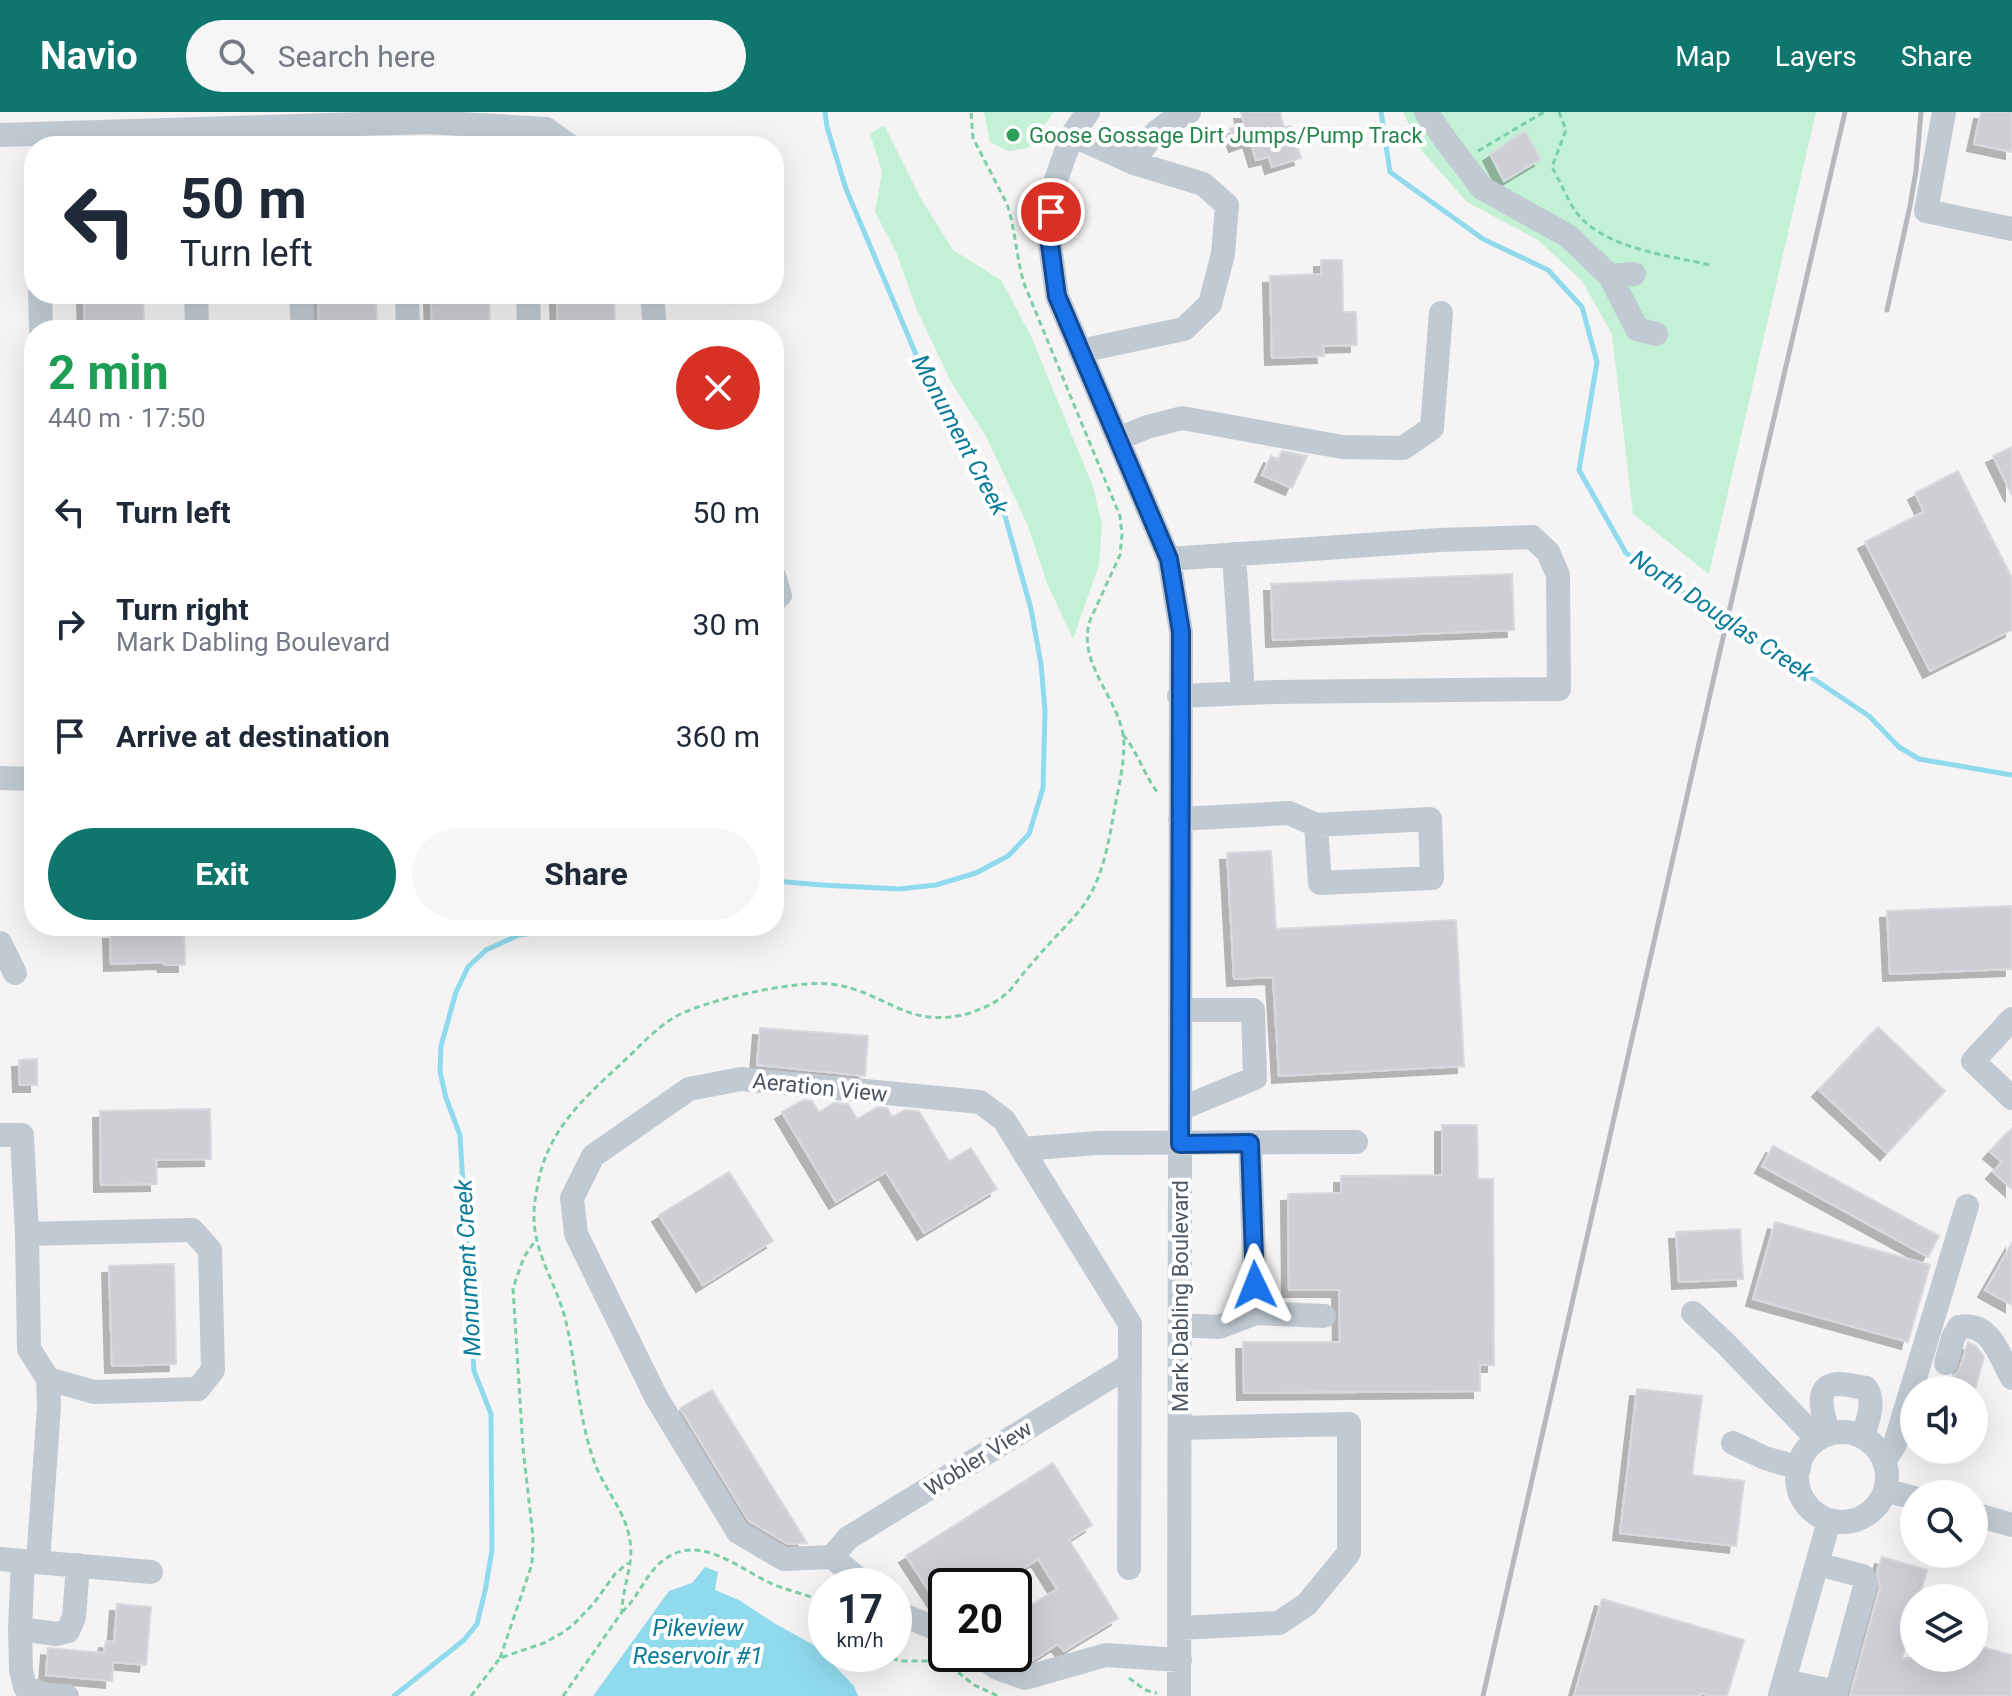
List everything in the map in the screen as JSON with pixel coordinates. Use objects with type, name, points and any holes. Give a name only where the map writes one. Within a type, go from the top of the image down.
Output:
[{"type":"street","name":"Mark Dabling Boulevard","points":[[1088,112],[1072,135],[1053,188],[1049,237],[1057,296],[1169,559],[1181,632],[1180,1660],[1170,1695]]},
{"type":"street","points":[[1134,163],[1148,139],[1168,121],[1189,112]]},
{"type":"street","points":[[1426,112],[1482,188],[1568,236],[1622,275],[1637,329],[1656,334]]},
{"type":"street","points":[[1944,112],[1926,211],[2012,229]]},
{"type":"street","points":[[76,136],[173,120],[290,136],[350,118],[398,134],[428,122],[536,129]]},
{"type":"street","points":[[0,135],[24,141]]},
{"type":"street","points":[[1072,135],[1134,163],[1203,184],[1227,205],[1223,254],[1210,304],[1184,329],[1080,351]]},
{"type":"street","points":[[1118,439],[1182,418],[1342,447],[1403,448],[1432,428],[1441,313]]},
{"type":"street","points":[[1169,559],[1439,540],[1532,537],[1548,552],[1558,575],[1559,689],[1179,696]]},
{"type":"street","points":[[1234,554],[1243,693]]},
{"type":"street","points":[[0,778],[24,779]]},
{"type":"street","points":[[1180,819],[1289,813],[1316,825],[1430,819],[1432,878],[1320,883],[1316,825]]},
{"type":"street","points":[[0,943],[15,973]]},
{"type":"street","points":[[1180,1010],[1253,1010],[1255,1078],[1180,1109]]},
{"type":"street","points":[[2012,1019],[1973,1061],[2012,1098]]},
{"type":"street","name":"Aeration View","points":[[832,1557],[784,1559],[738,1532],[650,1384],[576,1234],[572,1198],[593,1156],[689,1089],[741,1079],[980,1102],[1004,1120],[1130,1324],[1129,1568]]},
{"type":"street","points":[[0,1135],[22,1135],[29,1349],[48,1379],[49,1406],[20,1560],[21,1670],[25,1687],[46,1695],[67,1696]]},
{"type":"street","points":[[1022,1149],[1097,1143],[1356,1142]]},
{"type":"street","points":[[1250,1143],[1256,1313]]},
{"type":"street","points":[[1884,1462],[1895,1444],[1967,1206]]},
{"type":"street","points":[[27,1234],[192,1230],[210,1250],[213,1370],[198,1389],[94,1392],[48,1379]]},
{"type":"street","points":[[1180,1325],[1219,1327],[1256,1313],[1324,1316]]},
{"type":"street","points":[[1693,1313],[1823,1436]]},
{"type":"street","points":[[1946,1363],[1959,1327],[1969,1325],[1981,1329],[1990,1338],[2012,1378]]},
{"type":"street","name":"Wobler View","points":[[832,1557],[848,1538],[1130,1365]]},
{"type":"street","points":[[1823,1436],[1822,1395],[1828,1386],[1837,1383],[1866,1388],[1870,1394],[1872,1402],[1863,1437]]},
{"type":"street","points":[[1180,1428],[1349,1424],[1349,1553],[1307,1604],[1279,1623],[1180,1628]]},
{"type":"street","points":[[1845,1432],[1863,1437],[1876,1447],[1884,1462],[1885,1490],[1875,1507],[1860,1518],[1829,1521],[1814,1513],[1803,1500],[1797,1483],[1800,1460],[1807,1448],[1823,1436],[1845,1432]]},
{"type":"street","points":[[1733,1443],[1765,1458],[1799,1468]]},
{"type":"street","points":[[1885,1490],[1900,1494]]},
{"type":"street","points":[[1988,1518],[2012,1525]]},
{"type":"street","points":[[1817,1564],[1863,1576],[1866,1583],[1837,1689],[1782,1689],[1829,1521]]},
{"type":"street","points":[[832,1557],[845,1568]]},
{"type":"street","points":[[20,1560],[151,1572]]},
{"type":"street","points":[[20,1629],[56,1634],[68,1631],[74,1617],[78,1565]]},
{"type":"street","points":[[1008,1672],[1025,1678],[1106,1655],[1180,1660]]},
{"type":"path","points":[[971,112],[973,138],[1011,216],[1025,286],[1120,516],[1120,555],[1088,629],[1094,668],[1123,735],[1153,786],[1180,819]]},
{"type":"path","points":[[1476,152],[1544,112]]},
{"type":"path","points":[[1559,112],[1566,130],[1552,167],[1577,213],[1603,235],[1629,246],[1710,265]]},
{"type":"path","points":[[622,1612],[630,1562],[628,1530],[598,1470],[587,1436],[564,1315],[537,1238],[536,1194],[540,1169],[553,1137],[588,1095],[651,1036],[674,1017],[695,1008],[805,984],[847,987],[908,1013],[929,1017],[951,1017],[976,1011],[1002,998],[1074,918],[1093,889],[1113,818],[1123,735]]},
{"type":"path","points":[[471,1696],[500,1658],[532,1564],[533,1537],[523,1448],[513,1288],[524,1257],[537,1238]]},
{"type":"path","points":[[563,1696],[654,1569],[676,1553],[699,1550],[716,1555],[767,1582],[808,1597]]},
{"type":"path","points":[[500,1658],[544,1643],[562,1633],[585,1613],[615,1574],[630,1562]]},
{"type":"path","points":[[912,1662],[934,1661],[950,1666],[974,1685],[998,1696]]},
{"type":"path","points":[[1123,1675],[1145,1690],[1170,1695]]},
{"type":"green space","name":"Goose Gossage Dirt Jumps/Pump Track","points":[[984,112],[1054,112],[1028,148],[1008,151],[990,142]]},
{"type":"green space","points":[[1403,112],[1816,112],[1709,574],[1633,514],[1612,334],[1582,281],[1538,240],[1467,202],[1422,151]]},
{"type":"green space","points":[[884,125],[920,197],[953,250],[1001,280],[1031,336],[1093,487],[1102,525],[1099,565],[1073,639],[1047,583],[1028,526],[987,438],[950,380],[917,310],[896,252],[875,212],[882,172],[870,134]]},
{"type":"water","name":"Pikeview Reservoir #1","points":[[705,1567],[718,1572],[715,1590],[739,1600],[808,1642],[808,1672],[840,1672],[854,1686],[858,1696],[593,1696],[669,1591],[692,1583]]},
{"type":"building","points":[[1241,112],[1280,112],[1284,128],[1291,126],[1301,158],[1272,167],[1269,157],[1256,160],[1250,140],[1236,145],[1230,129],[1244,124]]},
{"type":"building","points":[[1981,112],[2012,112],[2012,152],[1974,144]]},
{"type":"building","points":[[1525,131],[1541,159],[1504,181],[1490,154]]},
{"type":"building","points":[[1321,260],[1342,260],[1343,312],[1356,312],[1357,345],[1323,346],[1324,356],[1272,358],[1270,276],[1321,274]]},
{"type":"building","points":[[84,304],[143,304],[144,320],[85,320]]},
{"type":"building","points":[[318,304],[376,304],[377,320],[319,320]]},
{"type":"building","points":[[431,304],[489,304],[490,320],[432,320]]},
{"type":"building","points":[[557,304],[614,304],[615,320],[558,320]]},
{"type":"building","points":[[2012,447],[2012,495],[1993,456]]},
{"type":"building","points":[[1282,451],[1307,456],[1292,488],[1262,475],[1271,456],[1278,460]]},
{"type":"building","points":[[1958,471],[2012,578],[2012,630],[1930,671],[1865,542],[1924,512],[1915,493]]},
{"type":"building","points":[[1512,574],[1514,630],[1273,640],[1271,584]]},
{"type":"building","points":[[1271,851],[1276,929],[1456,920],[1464,1066],[1279,1076],[1273,977],[1234,979],[1227,853]]},
{"type":"building","points":[[2012,906],[2012,969],[1890,974],[1887,911]]},
{"type":"building","points":[[110,936],[184,936],[185,965],[165,965],[164,962],[111,964]]},
{"type":"building","points":[[1878,1027],[1945,1091],[1887,1153],[1819,1090]]},
{"type":"building","points":[[760,1028],[868,1036],[865,1076],[757,1065]]},
{"type":"building","points":[[37,1059],[37,1085],[20,1085],[19,1060]]},
{"type":"building","points":[[803,1100],[812,1101],[819,1112],[834,1103],[848,1104],[857,1119],[878,1107],[887,1108],[892,1117],[905,1110],[919,1111],[949,1161],[971,1148],[997,1189],[924,1233],[886,1172],[836,1202],[782,1112]]},
{"type":"building","points":[[210,1109],[211,1159],[156,1160],[157,1184],[101,1185],[100,1111]]},
{"type":"building","points":[[1442,1125],[1477,1125],[1478,1179],[1493,1179],[1494,1365],[1480,1365],[1480,1391],[1244,1393],[1243,1342],[1340,1342],[1339,1290],[1289,1290],[1288,1194],[1341,1193],[1341,1176],[1442,1175]]},
{"type":"building","points":[[2012,1128],[2012,1189],[1993,1172],[2002,1162],[1990,1152]]},
{"type":"building","points":[[1773,1146],[1939,1236],[1928,1257],[1762,1166]]},
{"type":"building","points":[[729,1172],[773,1241],[703,1285],[659,1215]]},
{"type":"building","points":[[1775,1222],[1930,1265],[1908,1342],[1753,1299]]},
{"type":"building","points":[[1740,1229],[1743,1279],[1679,1282],[1676,1232]]},
{"type":"building","points":[[2012,1243],[2012,1305],[1985,1290]]},
{"type":"building","points":[[174,1264],[176,1364],[112,1366],[109,1266]]},
{"type":"building","points":[[1968,1342],[1976,1346],[1984,1357],[1979,1376],[1952,1376],[1960,1368]]},
{"type":"building","points":[[1637,1389],[1702,1396],[1692,1475],[1744,1481],[1736,1546],[1620,1533]]},
{"type":"building","points":[[712,1390],[807,1543],[788,1544],[749,1521],[680,1408]]},
{"type":"building","points":[[1053,1463],[1092,1525],[1069,1540],[1118,1618],[1064,1651],[1058,1644],[1033,1660],[1032,1605],[1057,1589],[1038,1559],[1024,1568],[928,1568],[928,1590],[906,1556]]},
{"type":"building","points":[[1882,1557],[1900,1562],[1900,1568],[1927,1570],[1923,1584],[1900,1584],[1900,1672],[1988,1672],[1988,1649],[2012,1655],[2012,1696],[1850,1696],[1880,1587],[1877,1572]]},
{"type":"building","points":[[1602,1599],[1744,1640],[1727,1696],[1701,1693],[1700,1696],[1574,1696]]},
{"type":"building","points":[[117,1604],[151,1607],[146,1665],[113,1662],[112,1681],[46,1675],[48,1648],[104,1653],[106,1641],[114,1642]]},
{"type":"waterway","name":"Monument Creek","points":[[784,882],[899,889],[936,885],[976,873],[1008,856],[1029,834],[1043,788],[1045,711],[1041,664],[1031,609],[1005,516],[979,463],[926,378],[846,189],[825,112]]},
{"type":"waterway","name":"North Douglas Creek","points":[[1381,112],[1390,172],[1483,239],[1548,270],[1582,307],[1597,362],[1579,470],[1626,553],[1869,716],[1899,747],[1919,759],[2012,775]]},
{"type":"waterway","name":"Monument Creek","points":[[394,1696],[464,1640],[477,1624],[492,1550],[491,1414],[474,1371],[460,1135],[440,1072],[441,1046],[456,992],[468,967],[486,950],[517,936]]},
{"type":"railway","points":[[1483,1696],[1845,112]]},
{"type":"railway","points":[[1887,310],[1910,206],[1921,112]]},
{"type":"place","name":"Goose Gossage Dirt Jumps/Pump Track","points":[[1013,135]]},
{"type":"route","points":[[1051,212],[1049,237],[1057,296],[1169,559],[1181,632],[1180,1144],[1250,1143],[1255,1285]]}]
